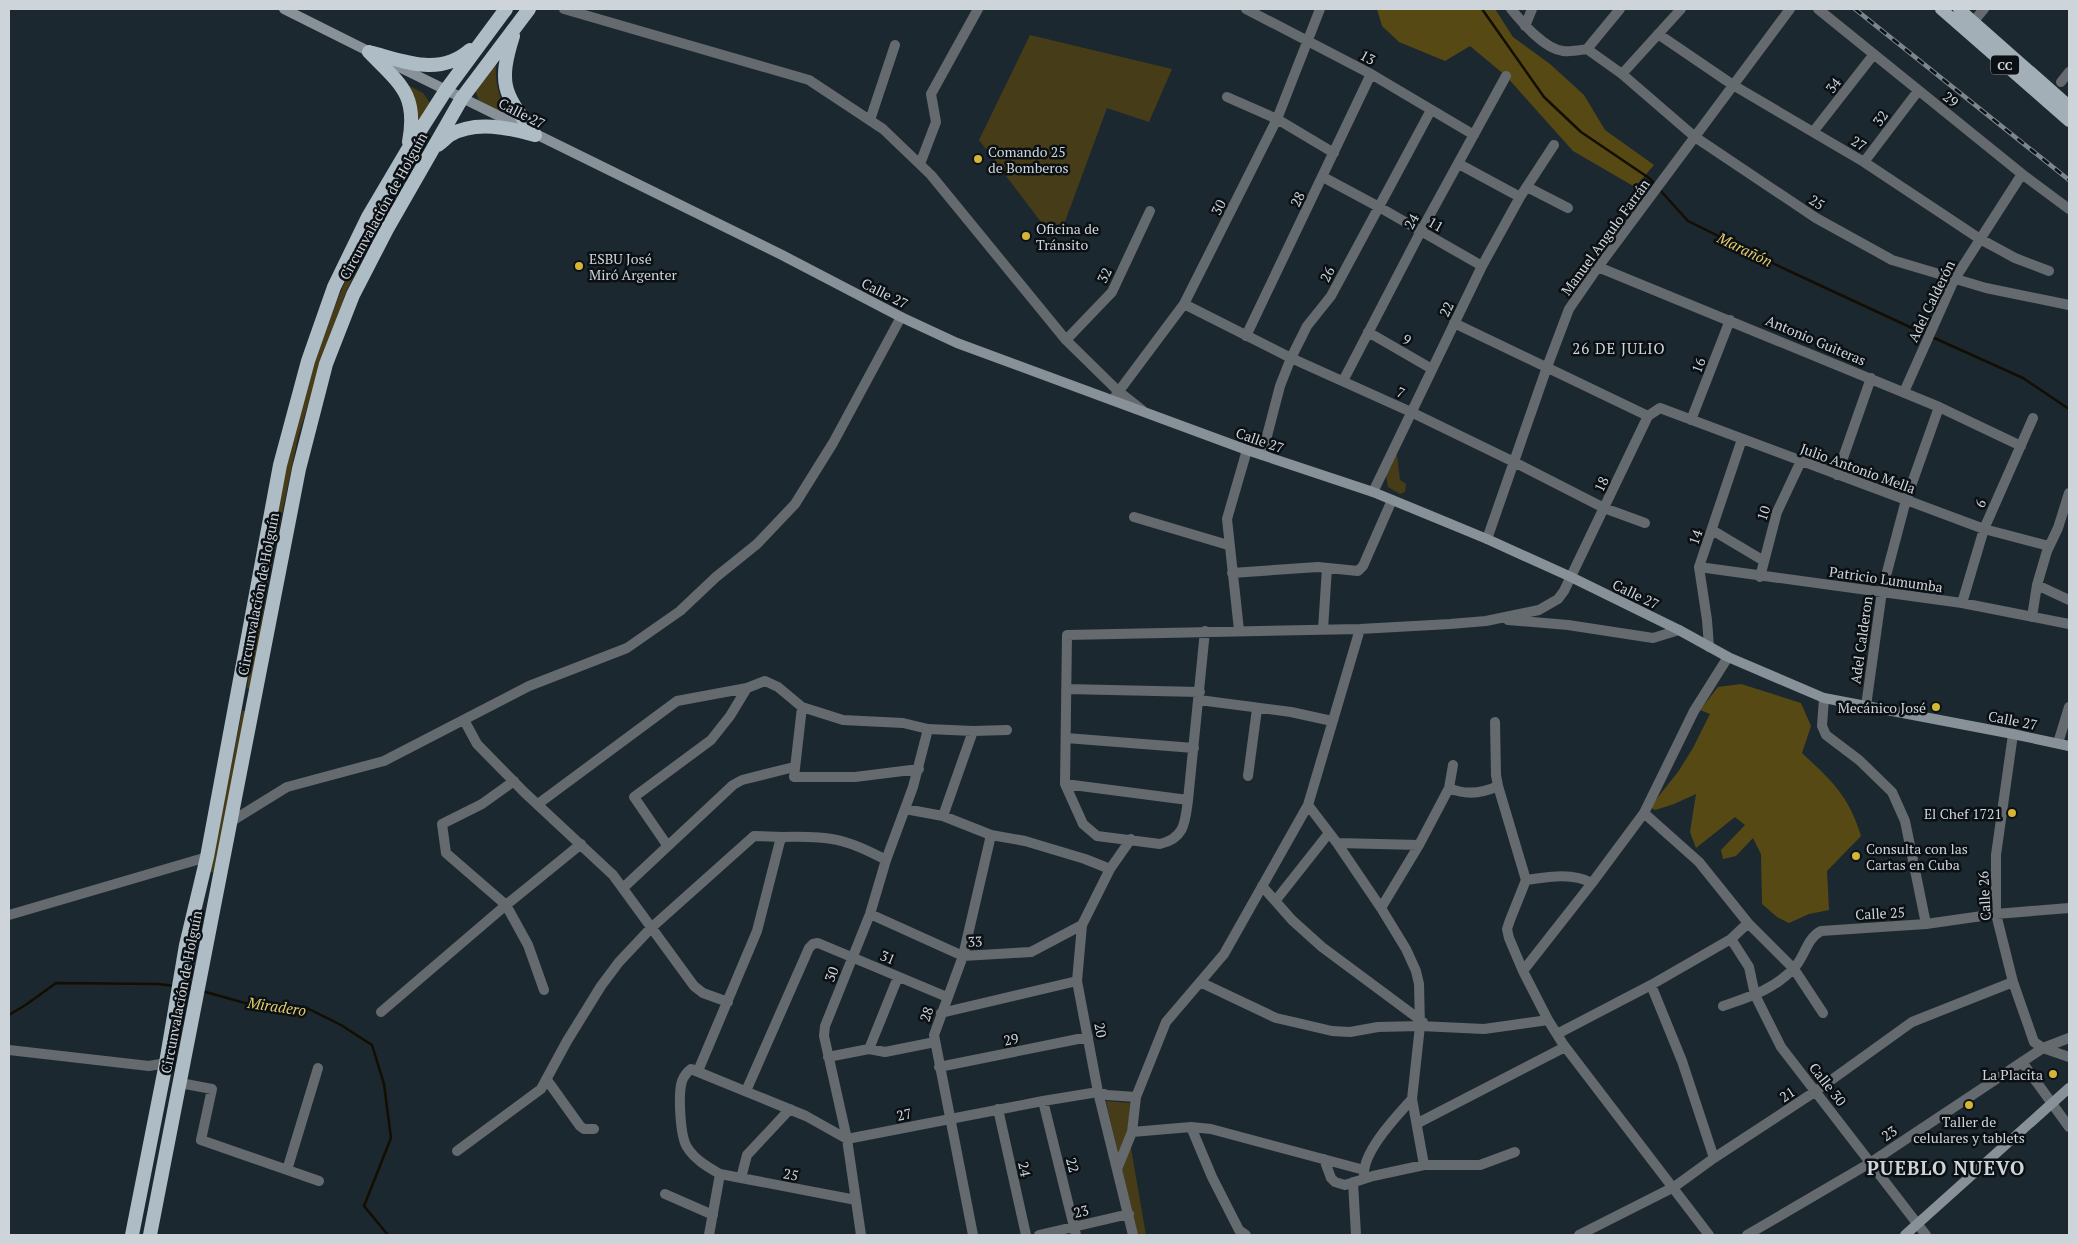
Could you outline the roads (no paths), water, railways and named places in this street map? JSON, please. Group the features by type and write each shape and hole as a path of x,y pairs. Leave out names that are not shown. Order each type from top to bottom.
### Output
{"highway":[{"name":"Circunvalación de Holguín","path":"132,1235 166,1063 186,945 207,857 280,465 308,361 334,287 368,217 446,90 506,9"},
{"name":"Circunvalación de Holguín","path":"150,1235 299,469 326,364 353,295 428,154 462,98 529,9"},
{"path":"516,26 506,58 504,81 507,95 535,135"},
{"path":"369,52 411,63 439,66 453,62 484,38"},
{"path":"369,52 403,87 412,106 412,126 407,151"},
{"path":"428,154 451,135 468,129 507,128 535,135"}],"main road":[{"name":"Calle 27","path":"284,9 535,135 782,255 901,317 958,343 1146,414 1373,492 1487,539 1571,577 1679,630 1728,657 1824,698 2069,746"},
{"name":"CC","path":"1940,9 2069,121"},
{"name":"CC","path":"1958,9 2069,106"},
{"path":"1905,1235 2069,1088"}],"street":[{"path":"564,9 809,80 883,129 920,164 1066,340 1118,391 1146,414"},
{"path":"920,164 936,122 931,94 978,9"},
{"name":"30","path":"1112,401 1184,304 1277,120 1320,9"},
{"path":"1511,9 1525,26 1551,48 1563,51 1588,49 1620,9"},
{"path":"1525,26 1532,9"},
{"path":"1622,74 1681,9"},
{"name":"Manuel Angulo Farrán","path":"1487,539 1569,309 1598,267 1790,9"},
{"name":"29","path":"1818,9 2022,174 2069,209"},
{"path":"1973,22 1984,9"},
{"name":"13","path":"1251,10 1371,74 1474,135"},
{"name":"27","path":"1658,34 1733,85 1864,162 1980,239 2015,258 2049,270"},
{"path":"870,120 894,45"},
{"name":"25","path":"1588,49 1622,74 1696,137 1816,218 1892,260 1954,280 2069,305"},
{"name":"34","path":"1813,132 1874,54"},
{"path":"2061,82 2069,72"},
{"name":"28","path":"1246,336 1371,74"},
{"name":"24","path":"1343,381 1421,231 1506,76"},
{"name":"32","path":"1864,162 1918,91"},
{"path":"1226,97 1277,120 1334,153"},
{"name":"26","path":"1262,455 1280,386 1291,358 1307,326 1331,296 1431,110"},
{"name":"22","path":"1373,492 1482,266 1520,197 1554,145"},
{"path":"1459,164 1520,197"},
{"name":"Adel Calderón","path":"1904,392 1954,280 2022,174"},
{"name":"11","path":"1323,177 1482,266"},
{"path":"1527,187 1568,208"},
{"name":"32","path":"1066,340 1112,292 1150,212"},
{"name":"Antonio Guiteras","path":"1598,267 1871,378 1939,407 2021,446"},
{"name":"7","path":"1184,304 1291,358 1411,412 1514,462 1604,508 1645,524"},
{"path":"232,821 287,787 384,761 529,686 626,648 680,611 716,577 757,544 795,504 834,443 901,317"},
{"name":"16","path":"1691,420 1730,320"},
{"path":"1454,323 1648,416"},
{"name":"9","path":"1368,332 1432,369"},
{"path":"1837,475 1871,378"},
{"name":"Adel Calderon","path":"1866,706 1882,591 1906,500 1939,407"},
{"name":"Julio Antonio Mella","path":"1648,416 1660,408 1984,529 2049,546"},
{"name":"18","path":"1497,619 1545,608 1558,599 1571,577 1648,416"},
{"name":"6","path":"1962,603 1984,529 2033,418"},
{"name":"14","path":"1709,647 1699,567 1742,439"},
{"path":"1239,630 1228,545 1227,519 1247,450"},
{"name":"10","path":"1760,576 1777,512 1801,461"},
{"path":"2032,616 2037,585 2069,493"},
{"path":"1232,573 1327,568 1358,572 1364,566 1392,500"},
{"path":"1134,517 1228,545"},
{"path":"1712,530 1764,561"},
{"name":"Patricio Lumumba","path":"1699,567 1962,603 2069,624"},
{"path":"1322,629 1327,568"},
{"path":"2037,585 2069,600"},
{"path":"1205,631 1188,800 1185,821 1178,836 1160,844 1097,836 1083,824 1065,784 1067,635 1239,630 1360,629 1450,624 1497,619 1568,624 1653,638 1679,630"},
{"path":"1117,1169 1132,1132 1136,1097 1166,1022 1224,954 1308,805 1360,629"},
{"path":"1523,971 1592,883 1644,812 1694,712 1728,657"},
{"path":"538,804 678,701 747,688 765,681 778,687 802,707 843,720 903,723 928,729 1007,730"},
{"path":"667,845 634,797 712,740 730,716 747,688"},
{"path":"1066,689 1199,696 1257,709 1291,712 1332,721"},
{"path":"1824,698 1822,726 1826,735 1859,760 1892,792 1905,820 1926,924"},
{"path":"802,707 794,777 854,777 919,768"},
{"path":"2058,743 2069,707"},
{"path":"1248,776 1257,709"},
{"path":"464,720 477,744 514,782 604,864 698,989 728,1002"},
{"path":"1495,722 1498,786 1526,880 1508,929 1509,938 1523,971 1548,1020 1565,1047 1709,1235"},
{"name":"30","path":"862,1235 848,1140 828,1058 824,1036 825,1026 870,914 886,860 919,768 928,729"},
{"path":"943,816 973,731"},
{"name":"Calle 26","path":"2013,734 1996,855 1996,914 2013,982 2034,1042 2042,1048"},
{"path":"1066,738 1194,748"},
{"path":"1381,908 1419,845 1449,788 1453,765"},
{"path":"623,888 733,785 742,780 794,767"},
{"path":"514,782 482,804 442,824 446,852 506,905 528,945 544,990"},
{"path":"1065,784 1188,800"},
{"path":"1449,788 1469,793 1485,792 1498,786"},
{"path":"1308,805 1337,843 1381,908 1406,949 1416,971 1422,1023 1412,1099 1418,1123 1424,1165"},
{"path":"905,809 943,816 991,835 1025,841 1085,859 1110,869"},
{"path":"1644,812 1699,862 1748,923 1794,969 1822,1013"},
{"path":"1276,900 1329,833"},
{"name":"28","path":"973,1235 934,1035 964,956 991,835"},
{"path":"457,1151 541,1089 567,1041 618,962 651,928 754,836 815,836 842,840 860,846 886,860"},
{"path":"709,1235 720,1174 702,1163 686,1146 682,1134 681,1087 684,1076 694,1070 728,1002 757,931 780,841 783,837"},
{"name":"20","path":"1131,839 1110,869 1082,925 1077,981 1098,1092 1133,1235"},
{"path":"1337,843 1419,845"},
{"path":"381,1012 506,905 581,844"},
{"path":"9,915 207,857"},
{"path":"1526,880 1560,876 1586,880 1592,883"},
{"path":"1262,886 1292,920 1322,946 1422,1023"},
{"name":"Calle 25","path":"1723,1006 1755,995 1776,984 1794,969 1812,937 1821,931 1926,924 1996,914 2069,908"},
{"name":"33","path":"870,914 964,956 1031,952 1082,925"},
{"path":"1557,1034 1651,985 1731,939 1748,923"},
{"name":"Calle 30","path":"1731,939 1750,968 1755,995 1781,1047 1926,1235"},
{"name":"31","path":"746,1091 809,948 813,944 818,943 947,997"},
{"path":"869,1049 898,977"},
{"path":"941,1013 1077,981"},
{"path":"1200,982 1276,1018 1332,1031 1350,1032 1422,1023 1484,1029 1548,1020"},
{"name":"21","path":"1579,1235 1674,1187 1714,1158 1816,1091 1912,1022 2013,982"},
{"path":"1651,985 1682,1061 1714,1158"},
{"name":"29","path":"939,1067 1088,1037"},
{"name":"23","path":"1746,1235 1870,1163 2042,1048 2069,1038"},
{"path":"828,1058 869,1049 885,1052 936,1042"},
{"path":"1418,1123 1565,1047"},
{"path":"2042,1048 2069,1048"},
{"path":"2042,1048 2069,1057"},
{"path":"9,1050 149,1066 166,1063"},
{"path":"2022,1062 2069,1127"},
{"path":"287,1170 318,1068"},
{"path":"694,1070 790,1109 848,1140"},
{"path":"547,1080 580,1126 594,1128"},
{"path":"180,1083 212,1089 201,1140 319,1181"},
{"name":"27","path":"848,1140 998,1109 1098,1092 1106,1095 1136,1097"},
{"path":"1364,1175 1374,1147 1386,1128 1412,1099"},
{"name":"22","path":"1043,1101 1075,1231"},
{"path":"741,1178 747,1155 790,1109"},
{"name":"24","path":"998,1109 1026,1235"},
{"path":"1132,1132 1191,1127 1211,1128 1324,1159 1364,1175"},
{"path":"1191,1127 1212,1178 1239,1230 1246,1235"},
{"path":"1324,1159 1331,1178 1335,1182 1345,1185 1364,1175 1424,1165 1480,1165 1515,1152"},
{"name":"25","path":"720,1174 856,1200"},
{"path":"1353,1182 1356,1235"},
{"path":"665,1194 713,1215"},
{"name":"23","path":"1039,1235 1075,1231 1128,1214"}],"waterway":[{"name":"Marañón","path":"1482,9 1544,97 1581,132 1649,178 1656,185"},
{"name":"Marañón","path":"1659,189 1688,221 1787,270 1927,335"},
{"name":"Marañón","path":"1932,337 2023,378 2069,409"},
{"name":"Miradero","path":"9,1015 56,983 158,984 175,986"},
{"name":"Miradero","path":"182,988 194,990"},
{"name":"Miradero","path":"202,991 256,1006 305,1007 341,1025 372,1045 384,1084 391,1138 364,1206 388,1235"}],"railway":[{"path":"1855,9 2069,180"}],"place":[{"name":"Comando 25 de Bomberos","path":"978,159"},
{"name":"Oficina de Tránsito","path":"1026,236"},
{"name":"ESBU José Miró Argenter","path":"579,266"},
{"name":"Mecánico José","path":"1936,707"},
{"name":"El Chef 1721","path":"2012,813"},
{"name":"Consulta con las Cartas en Cuba","path":"1856,856"},
{"name":"La Placita","path":"2053,1074"},
{"name":"Taller de celulares y tablets","path":"1969,1105"}],"district":[{"name":"26 DE JULIO","path":"1619,348"},
{"name":"PUEBLO NUEVO","path":"1946,1167"}]}
